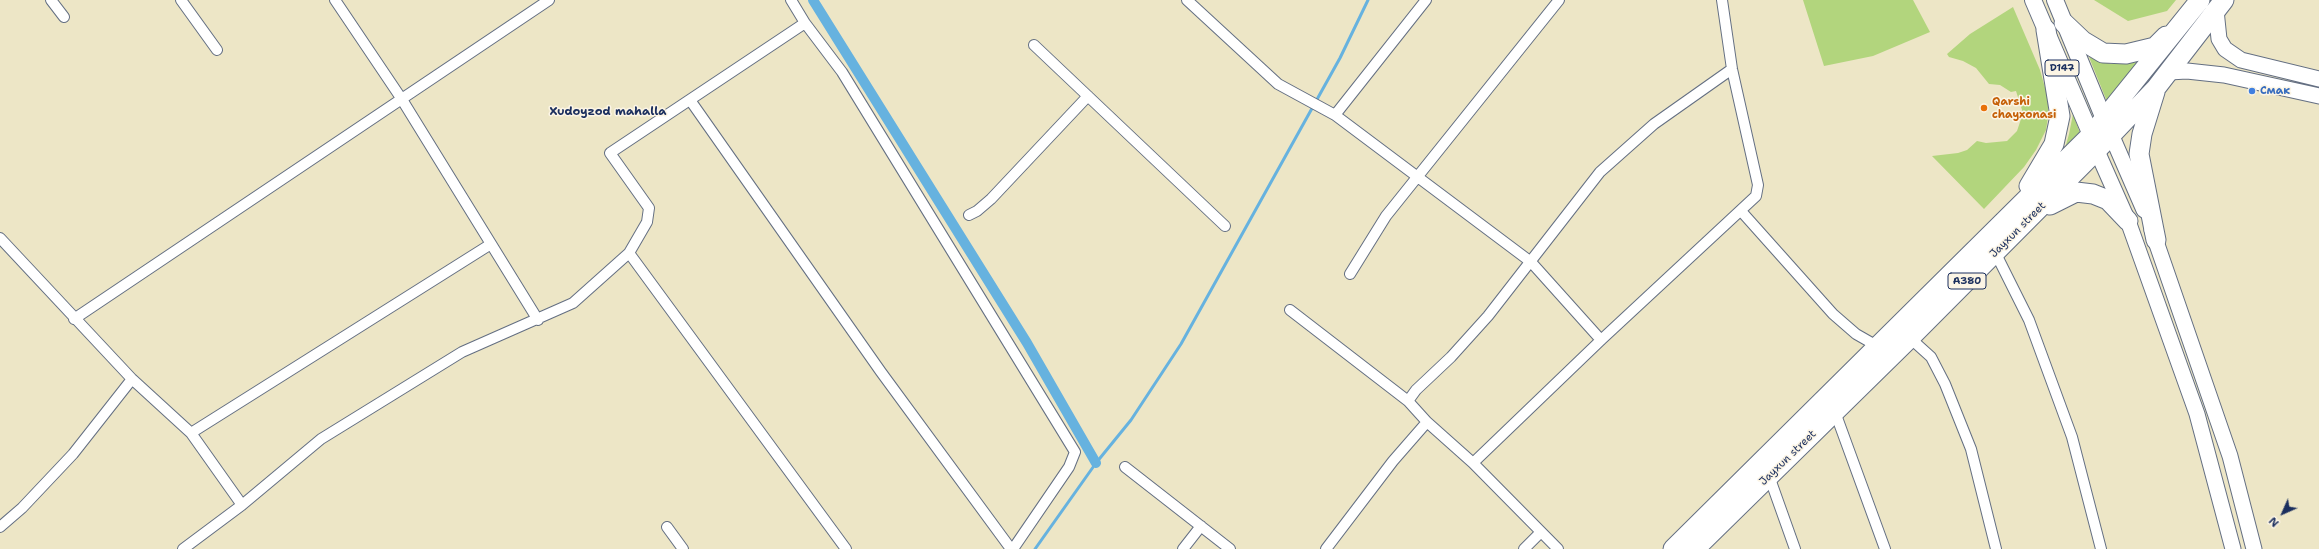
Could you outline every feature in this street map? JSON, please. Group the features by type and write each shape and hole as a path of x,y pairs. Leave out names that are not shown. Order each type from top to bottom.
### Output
{"highway":[{"name":"Jayxun street","path":"1673,549 1877,346 2023,213 2093,143 2108,126 2200,0"},
{"name":"Jayxun street","path":"2108,126 2156,88 2220,5"},
{"path":"2064,23 2083,41 2103,53 2126,54 2154,47 2184,21"},
{"path":"2023,213 2054,144 2060,116 2046,30"},
{"path":"2156,88 2142,134 2138,154 2156,240"},
{"path":"2023,213 2076,192 2094,194 2108,200 2128,221"},
{"name":"Jayxun street","path":"1695,549 1910,338 1995,252 2023,213"}],"main road":[{"name":"D147","path":"2034,0 2093,143"},
{"name":"D147","path":"2055,0 2108,126"},
{"path":"2220,5 2219,39 2225,48 2241,60 2319,79"},
{"path":"2169,72 2187,70 2224,75 2319,96"},
{"path":"2108,126 2156,240 2230,456 2254,549"},
{"path":"2093,143 2128,221 2197,414 2233,549"}],"street":[{"path":"52,0 64,17"},
{"path":"181,0 217,50"},
{"path":"335,0 401,98 538,320"},
{"path":"74,319 549,0"},
{"path":"690,100 881,372 1012,549 1069,467 1075,452 842,72 805,23 791,0"},
{"path":"1187,0 1278,84 1335,115 1531,262 1601,340"},
{"path":"1335,115 1426,0"},
{"path":"1350,274 1386,216 1559,0"},
{"path":"1473,463 1601,340 1756,196 1758,185 1732,69 1722,0"},
{"path":"183,549 242,505 328,435 462,352 538,320 573,303 628,254 647,222 649,208 610,153 805,23"},
{"path":"1034,45 1225,226"},
{"path":"1408,401 1416,390 1451,357 1488,316 1600,172 1654,124 1732,69"},
{"path":"969,215 977,212 991,199 1088,96"},
{"path":"1741,211 1833,314 1856,334 1877,346"},
{"path":"0,238 132,380 191,433 242,505"},
{"path":"191,433 491,244"},
{"path":"1995,252 2029,320 2069,430 2101,549"},
{"path":"628,254 846,549"},
{"path":"1290,310 1408,401 1427,422 1473,463 1558,549"},
{"path":"1910,338 1931,357 1945,384 1971,450 1996,549"},
{"path":"0,528 22,508 73,454 132,380"},
{"path":"1835,412 1884,549"},
{"path":"1326,549 1393,461 1427,422"},
{"path":"1125,467 1230,549"},
{"path":"1769,476 1794,549"},
{"path":"1183,549 1201,526"},
{"path":"667,528 683,549"},
{"path":"1524,549 1540,532"}],"green space":[{"path":"1803,0 1913,0 1930,32 1873,56 1824,66"},
{"path":"2094,0 2176,0 2167,11 2128,21"},
{"path":"2013,7 2040,70 2048,98 2048,117 2046,130 2036,150 2024,167 1984,209 1932,156 1958,153 1967,150 1977,141 1986,143 2007,141 2017,131 2023,113 2016,91 2011,92 2000,85 1989,84 1976,68 1963,61 1949,57 1947,54 1970,34"},
{"path":"2089,57 2111,64 2132,63 2146,59 2108,104"},
{"path":"2073,114 2081,136 2064,152 2069,134"}],"waterway":[{"path":"813,0 1027,343 1096,463"},
{"path":"1035,549 1096,463 1131,420 1181,344 1340,58 1368,0"}],"place":[{"name":"Смак","path":"2252,91"},
{"name":"Qarshi chayxonasi","path":"1984,108"}],"district":[{"name":"Xudoyzod mahalla","path":"608,112"}]}
